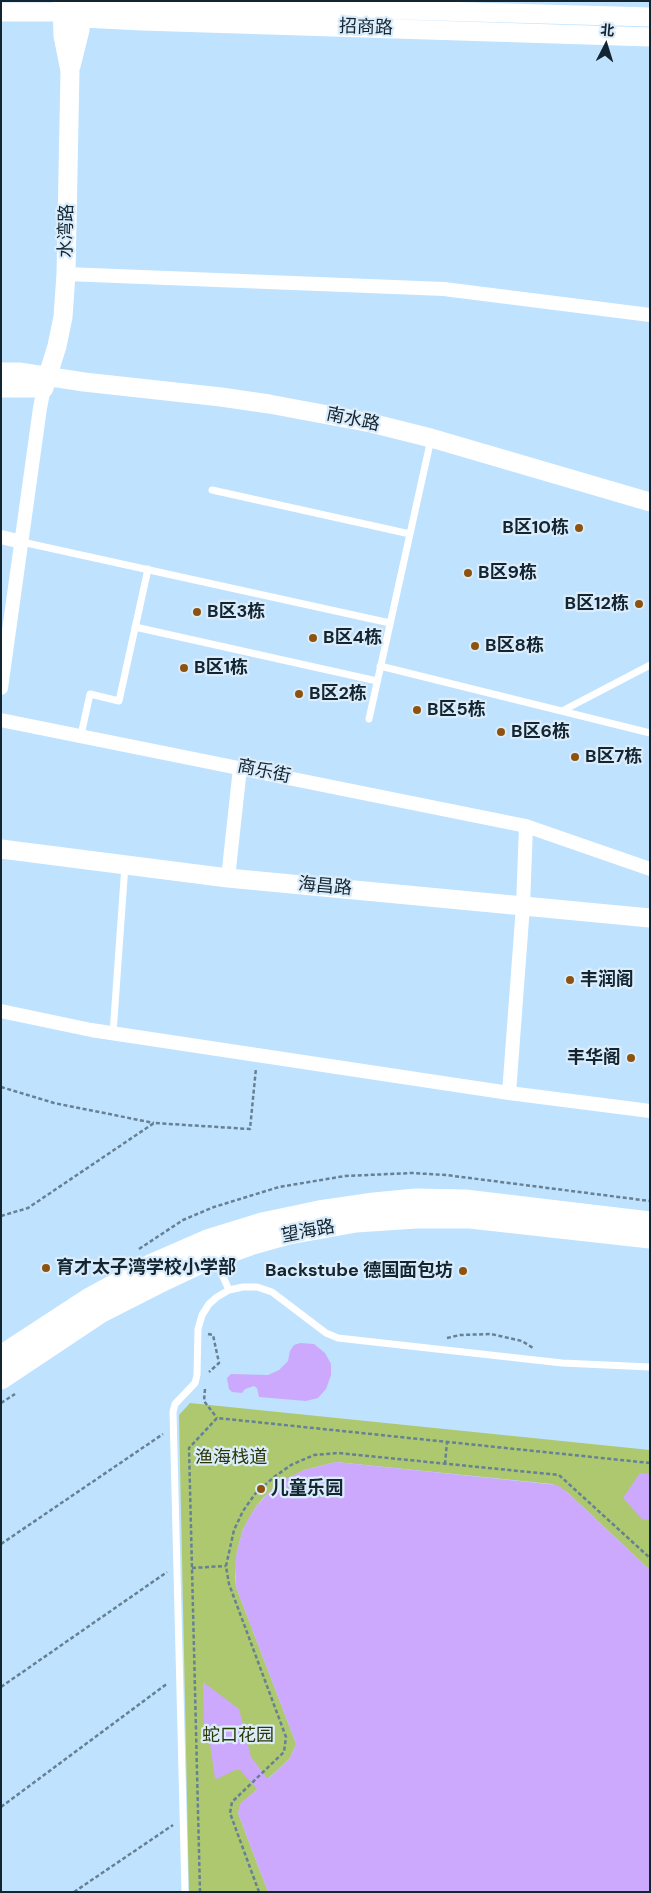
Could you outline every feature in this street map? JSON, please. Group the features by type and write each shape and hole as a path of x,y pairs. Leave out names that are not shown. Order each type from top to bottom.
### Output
{"main road":[{"name":"招商路","path":"82,8 122,2 304,4 650,17"},
{"path":"1,12 62,7 82,8"},
{"name":"水湾路","path":"62,7 63,36 70,71"},
{"name":"招商路","path":"82,8 650,37"},
{"name":"水湾路","path":"46,382 61,333 66,274 70,71 82,8"},
{"path":"1,372 19,372 46,382"},
{"path":"1,388 46,382"},
{"name":"南水路","path":"46,382 269,404 371,423 431,438 650,502"},
{"name":"海昌路","path":"1,849 228,878 650,918"},
{"name":"望海路","path":"1,1356 88,1299 152,1264 207,1240 262,1223 319,1211 374,1202 416,1199 466,1200 650,1222"},
{"name":"望海路","path":"9,1386 100,1313 214,1258 289,1234 356,1222 416,1218 470,1218 650,1238"}],"street":[{"path":"66,274 444,289 650,315"},
{"path":"1,688 40,408 46,382"},
{"path":"1,537 22,542"},
{"name":"商乐街","path":"1,720 526,826 650,869"},
{"path":"228,878 240,768"},
{"path":"509,1094 524,906 526,826"},
{"path":"1,1011 91,1030 258,1054 509,1094 650,1111"}],"lane":[{"path":"369,719 431,438"},
{"path":"212,490 410,534"},
{"path":"22,542 390,623"},
{"path":"81,735 90,694 119,701 148,569"},
{"path":"135,627 377,681"},
{"path":"562,711 650,665"},
{"path":"380,666 650,732"},
{"path":"113,1033 125,865"},
{"path":"214,1258 228,1290"},
{"path":"185,1892 173,1427 174,1408 191,1389 197,1375 198,1328 202,1315 209,1304 228,1290 243,1286 257,1287 272,1292 326,1334 338,1338 562,1364 650,1367"}],"path":[{"path":"1,1087 54,1103 154,1123 250,1129 258,1054"},
{"path":"1,1216 28,1208 154,1123"},
{"path":"206,1333 213,1335 219,1363 206,1375"},
{"path":"1,1403 9,1386"},
{"path":"205,1387 204,1401 217,1418 650,1463"},
{"path":"200,1892 189,1448 217,1418"},
{"path":"1,1544 173,1427"},
{"path":"445,1464 447,1442"},
{"path":"259,1892 230,1813 232,1802 284,1752 286,1737 229,1584 226,1566 234,1530 243,1511 255,1494 274,1477 291,1465 314,1455 338,1453 559,1475 650,1558"},
{"path":"1,1687 176,1566"},
{"path":"192,1568 226,1566"},
{"path":"1,1807 179,1675"},
{"path":"74,1892 183,1818"}],"green space":[{"path":"190,1403 650,1450 650,1570 567,1492 552,1484 336,1462 304,1470 278,1484 263,1498 243,1529 237,1551 235,1577 236,1587 295,1741 295,1747 290,1758 241,1804 238,1813 268,1892 189,1892 179,1415"}],"shaded area":[{"path":"300,1343 314,1344 325,1353 331,1364 331,1375 326,1389 318,1398 306,1401 259,1397 257,1388 254,1386 245,1389 242,1393 232,1392 229,1389 227,1378 231,1374 268,1375 279,1370 288,1361 290,1351 294,1345"},
{"path":"336,1462 557,1485 567,1492 650,1570 650,1892 268,1892 238,1813 240,1804 257,1789 240,1770 235,1770 217,1779 215,1778 210,1744 204,1737 203,1682 239,1709 251,1757 268,1779 290,1758 295,1747 295,1741 236,1587 235,1563 237,1551 243,1529 249,1518 270,1491 285,1479 304,1470"},
{"path":"640,1473 650,1474 650,1519 643,1520 623,1498"}],"place":[{"name":"B区10栋","path":"579,528"},
{"name":"B区9栋","path":"468,573"},
{"name":"B区12栋","path":"639,604"},
{"name":"B区3栋","path":"197,612"},
{"name":"B区4栋","path":"313,638"},
{"name":"B区8栋","path":"475,646"},
{"name":"B区1栋","path":"184,668"},
{"name":"B区2栋","path":"299,694"},
{"name":"B区5栋","path":"417,710"},
{"name":"B区6栋","path":"501,732"},
{"name":"B区7栋","path":"575,757"},
{"name":"丰润阁","path":"570,980"},
{"name":"丰华阁","path":"631,1058"},
{"name":"育才太子湾学校小学部","path":"46,1268"},
{"name":"Backstube 德国面包坊","path":"463,1271"},
{"name":"儿童乐园","path":"261,1489"}],"park label":[{"name":"渔海栈道","path":"231,1458"},
{"name":"蛇口花园","path":"238,1736"}]}
